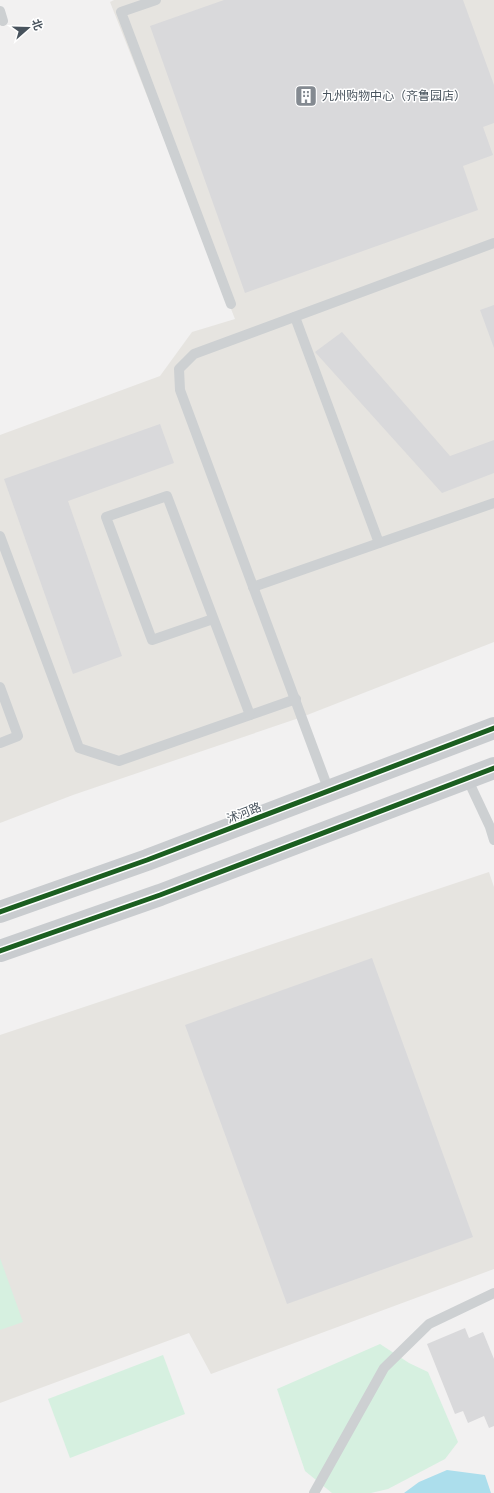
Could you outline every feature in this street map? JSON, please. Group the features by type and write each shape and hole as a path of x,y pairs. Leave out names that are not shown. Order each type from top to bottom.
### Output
{"main road":[{"name":"沭河路","path":"0,912 147,860 494,728"},
{"path":"0,951 160,895 494,768"}],"lane":[{"path":"156,0 121,12 231,304"},
{"path":"329,791 180,390 180,369 194,354 494,243"},
{"path":"295,317 379,543"},
{"path":"213,619 152,640 106,517 167,496 250,715"},
{"path":"253,587 494,503"},
{"path":"0,536 79,748 119,761 296,699"},
{"path":"0,687 18,736 0,743"},
{"path":"467,778 490,827 494,840"},
{"path":"314,1493 384,1368 429,1324 494,1293"}],"shaded area":[{"path":"114,0 494,0 494,642 302,717 73,795 0,823 0,435 160,376 192,332 235,319 110,2"},
{"path":"489,872 494,887 494,1269 211,1374 189,1333 0,1403 0,1035"}],"green space":[{"path":"0,1258 23,1322 0,1330"},
{"path":"380,1344 409,1363 428,1372 458,1442 445,1459 388,1489 371,1493 332,1493 305,1471 277,1389"},
{"path":"163,1355 185,1414 70,1458 48,1399"}],"water":[{"path":"447,1470 485,1475 491,1493 404,1493 419,1482"}],"building":[{"name":"九州购物中心（齐鲁园店）","path":"224,0 463,0 494,85 494,123 483,127 493,155 463,166 478,210 245,293 150,26"},
{"path":"494,305 494,348 480,310"},
{"path":"342,332 450,456 494,440 494,473 442,493 315,352"},
{"path":"160,424 174,463 68,501 122,656 73,674 4,479"},
{"path":"372,958 473,1237 287,1304 185,1025"},
{"path":"465,1328 469,1338 483,1332 494,1359 494,1426 489,1428 484,1416 468,1423 463,1411 455,1414 427,1344"}],"cycle path":[{"path":"0,912 147,860 494,728"},
{"path":"0,951 160,895 494,768"}],"place":[{"name":"九州购物中心（齐鲁园店）","path":"306,96"}]}
